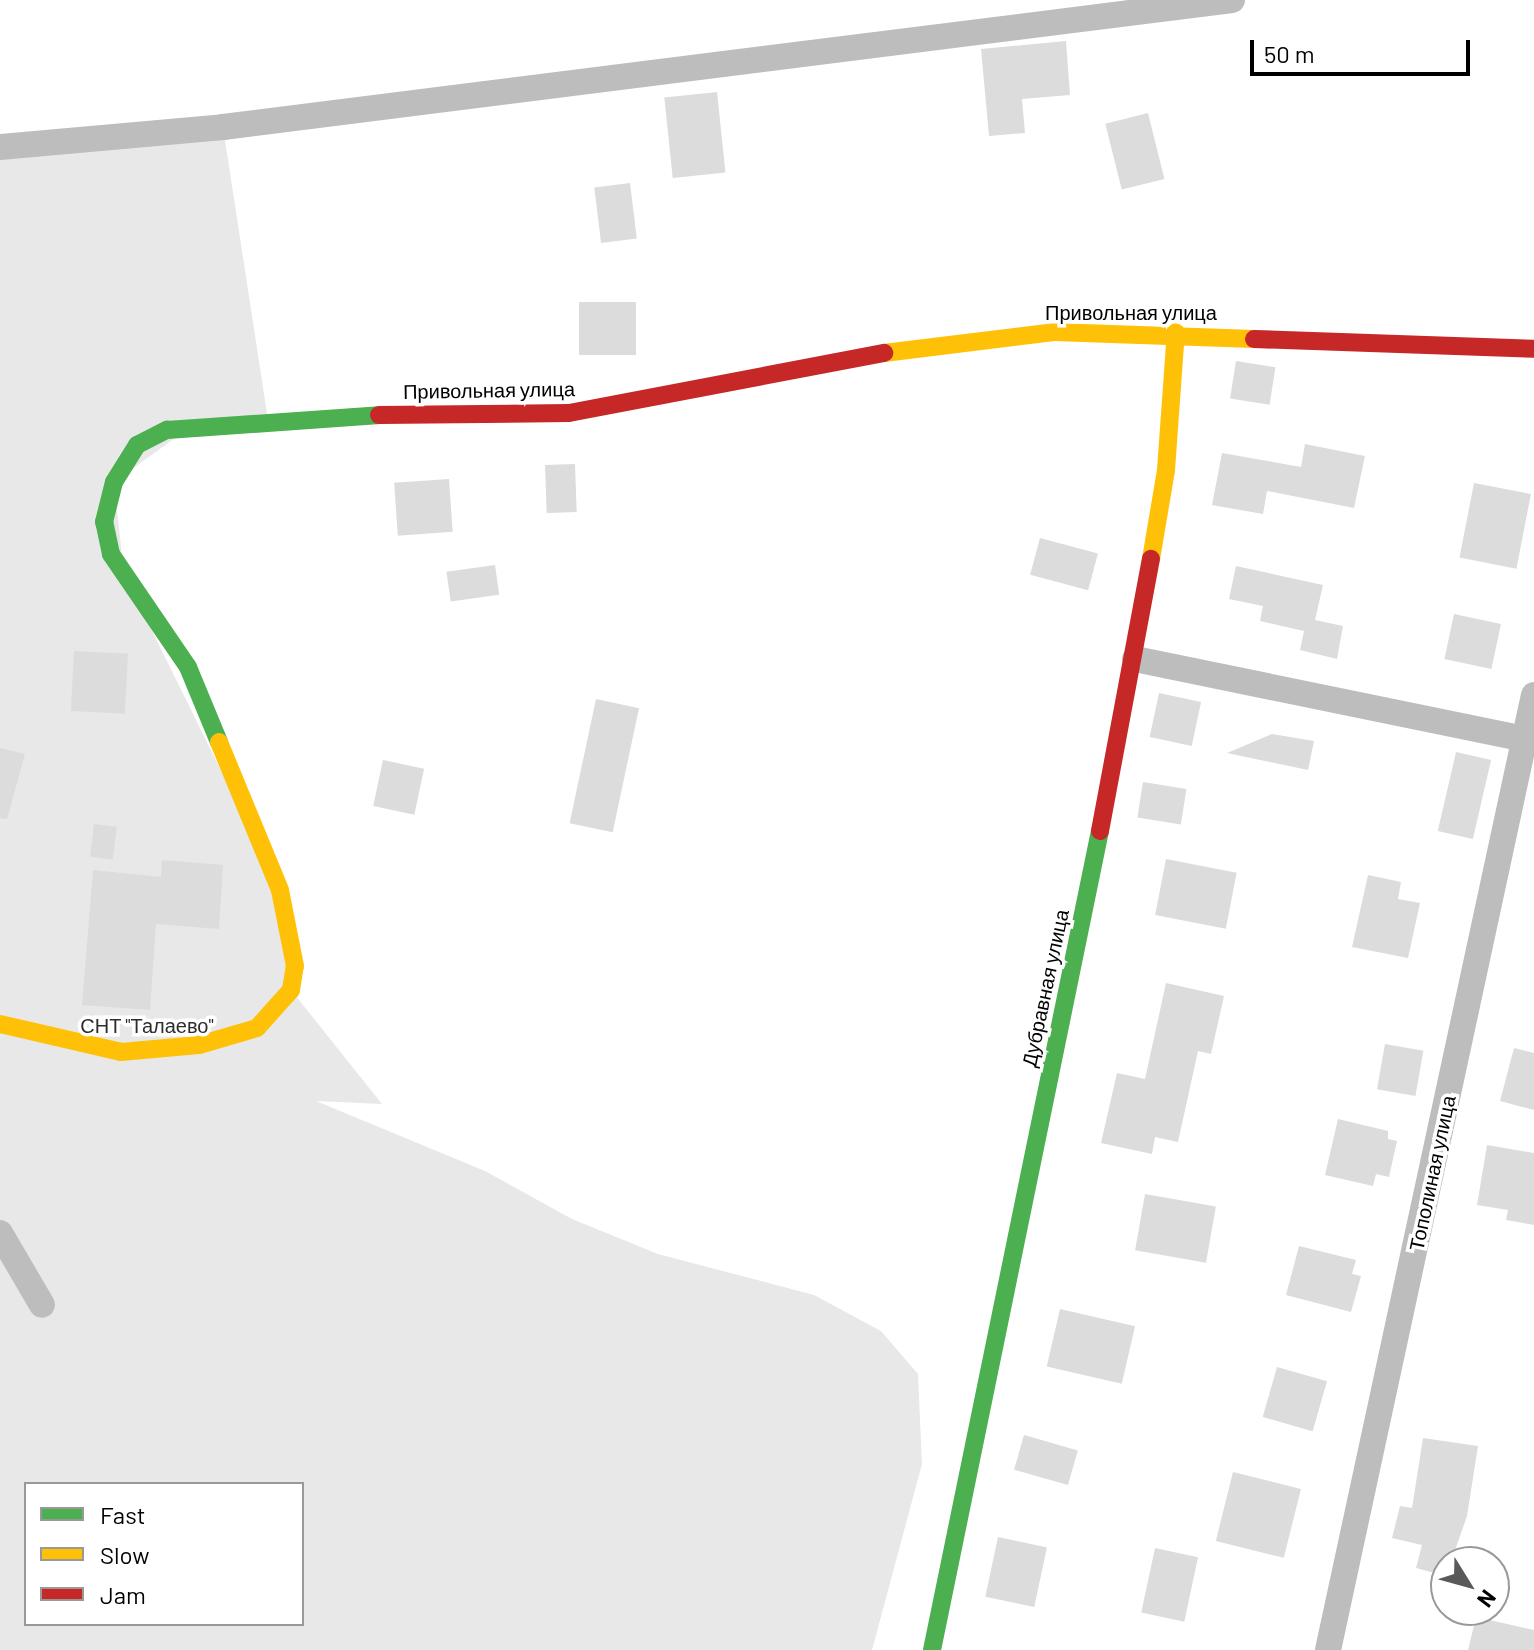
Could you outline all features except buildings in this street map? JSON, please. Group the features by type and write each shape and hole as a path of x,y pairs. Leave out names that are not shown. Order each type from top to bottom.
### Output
{"street":[{"path":"0,147 223,127 1232,0"},
{"name":"Привольная улица","path":"0,1024 121,1052 199,1045 257,1028 291,990 295,966 280,890 188,667 111,554 104,522 114,482 137,445 196,423 569,413 950,341 1054,332 1176,332 1534,349"},
{"name":"Дубравная улица","path":"932,1650 1135,659 1166,470 1176,332"},
{"path":"1135,659 1530,741"},
{"name":"Тополиная улица","path":"1328,1650 1530,741 1534,695"},
{"path":"0,1233 42,1305"}],"green space":[{"name":"СНТ \"Талаево\"","path":"223,127 268,420 196,423 114,482 124,574 280,890 291,990 382,1104 316,1101 485,1171 572,1219 658,1254 814,1295 881,1331 918,1374 922,1464 872,1650 0,1650 0,147"}],"traffic: fast":[{"path":"219,742 188,667 111,554 104,522 114,482 137,445 167,430 379,415"},
{"path":"932,1650 1100,831"}],"traffic: slow":[{"path":"884,353 1054,332 1254,339"},
{"path":"1151,559 1166,470 1176,332"},
{"path":"0,1024 121,1052 199,1045 257,1028 291,990 295,966 280,890 219,742"}],"traffic: jam":[{"path":"1254,339 1534,349"},
{"path":"379,415 569,413 884,353"},
{"path":"1100,831 1151,559"}]}
